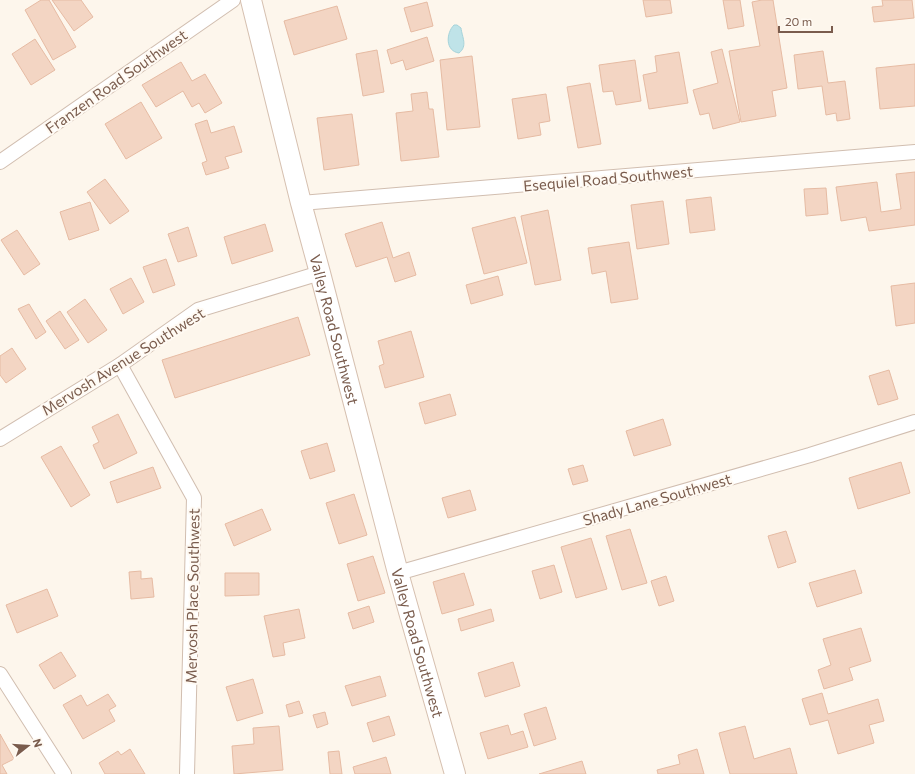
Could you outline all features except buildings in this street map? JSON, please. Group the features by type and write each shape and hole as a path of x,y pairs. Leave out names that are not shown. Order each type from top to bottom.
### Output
{"street":[{"name":"Franzen Road Southwest","path":"0,162 233,0"},
{"name":"Valley Road Southwest","path":"252,0 301,203 398,573 455,774"},
{"name":"Esequiel Road Southwest","path":"301,203 915,152"},
{"name":"Mervosh Avenue Southwest","path":"0,439 120,365 198,310 320,273"},
{"name":"Mervosh Place Southwest","path":"120,365 194,498 187,774"},
{"name":"Shady Lane Southwest","path":"398,573 810,455 915,422"},
{"path":"0,674 64,774"}],"water":[{"path":"454,25 461,28 463,38 464,44 459,53 454,52 451,49 448,41 449,32"}]}
